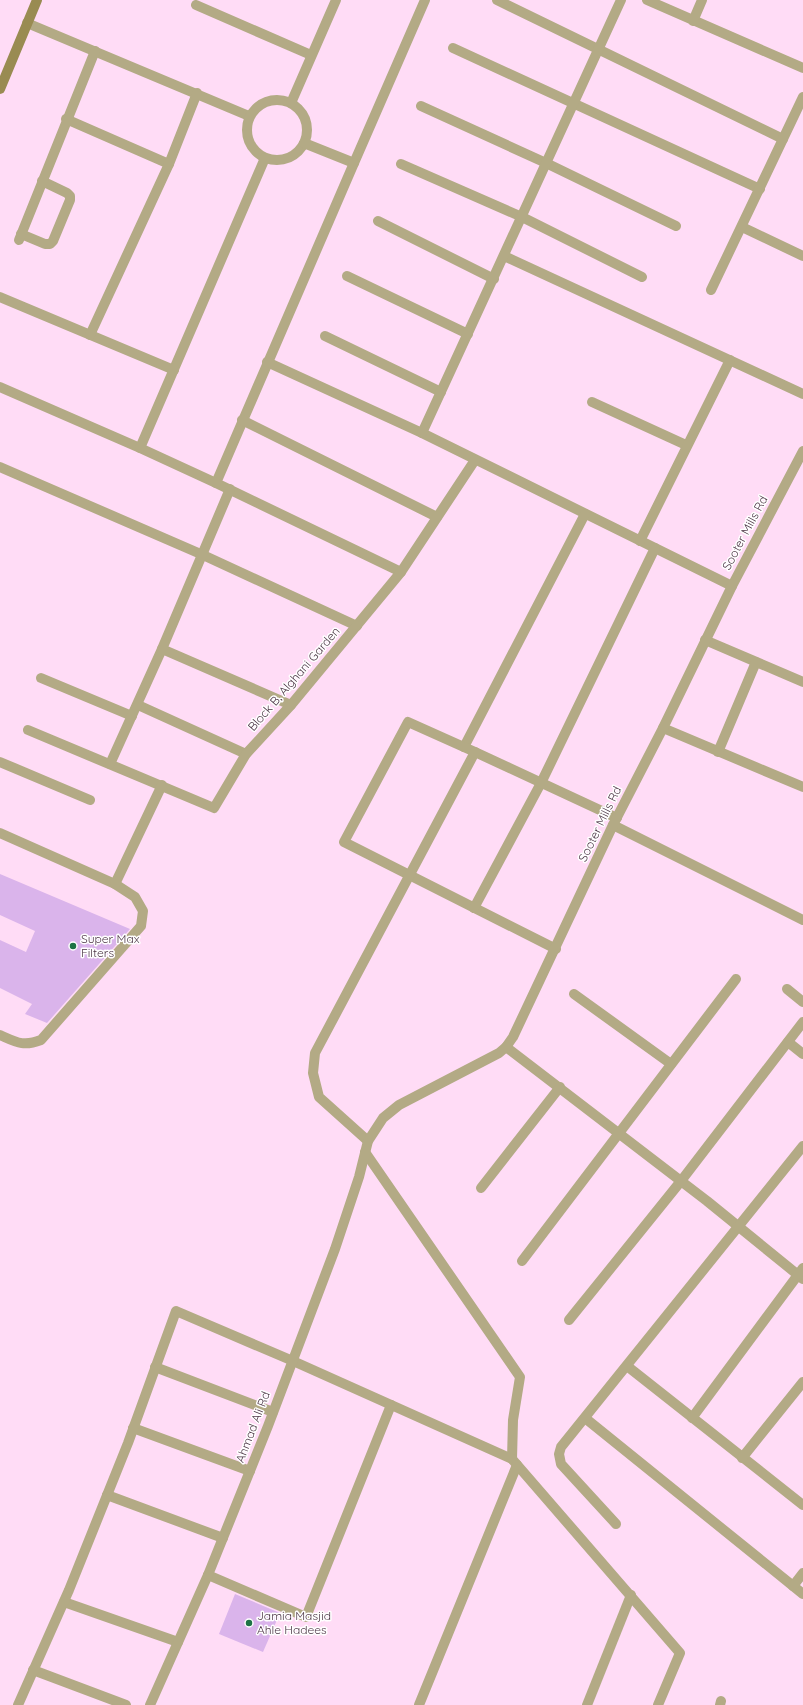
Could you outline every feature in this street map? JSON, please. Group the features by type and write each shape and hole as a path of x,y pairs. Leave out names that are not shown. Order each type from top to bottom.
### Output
{"street":[{"path":"0,89 37,0"},
{"path":"292,103 311,55 336,0"},
{"path":"216,483 267,362 425,0"},
{"path":"497,0 783,139"},
{"path":"422,433 621,0"},
{"path":"647,0 803,68"},
{"path":"693,21 702,0"},
{"path":"196,5 311,55"},
{"path":"27,23 249,116"},
{"path":"453,48 760,189"},
{"path":"42,181 67,193 70,196 70,200 53,241 50,244 20,237 66,119 96,51"},
{"path":"90,335 169,164 197,93"},
{"path":"711,290 803,97"},
{"path":"272,99 292,103 304,116 307,125 307,134 304,143 292,156 279,160 265,158 256,153 246,136 246,125 249,116 255,108 263,102 272,99"},
{"path":"421,106 546,163 676,226"},
{"path":"66,119 169,164"},
{"path":"304,143 354,163"},
{"path":"140,448 265,158"},
{"path":"401,164 522,217 642,277"},
{"path":"378,221 494,279"},
{"path":"742,227 803,256"},
{"path":"504,256 803,394"},
{"path":"347,276 468,334"},
{"path":"0,298 174,370"},
{"path":"325,336 441,392"},
{"path":"640,541 686,445 730,360"},
{"path":"267,362 422,433 732,586"},
{"path":"0,387 230,489 401,572"},
{"path":"592,402 686,445"},
{"path":"242,420 437,517"},
{"name":"Sooter Mills Rd","path":"365,1152 368,1141 383,1118 399,1105 485,1061 506,1047 514,1036 615,822 663,728 705,640 803,452"},
{"name":"Block B, Alghani Garden","path":"162,785 214,808 246,754 291,705 401,572 475,460"},
{"path":"0,468 203,555 357,626"},
{"path":"110,764 138,705 230,489"},
{"path":"464,747 585,514"},
{"path":"474,908 541,783 655,548"},
{"path":"705,640 803,682"},
{"path":"162,649 291,705"},
{"path":"718,752 756,662"},
{"path":"41,678 132,716"},
{"path":"138,705 246,754"},
{"path":"556,949 344,842 408,722 541,783 803,920"},
{"path":"663,728 803,787"},
{"path":"28,730 162,785 115,884"},
{"path":"368,1141 319,1097 313,1072 315,1053 475,752"},
{"path":"0,762 90,800"},
{"path":"0,833 115,884 135,898 143,911 141,926 41,1040 31,1044 20,1044 0,1035"},
{"path":"522,1261 736,979"},
{"path":"787,990 803,1002"},
{"path":"574,994 671,1064"},
{"path":"569,1320 681,1181 803,1022"},
{"path":"788,1042 803,1054"},
{"path":"506,1047 560,1087 801,1274 692,1418"},
{"path":"481,1188 560,1087"},
{"path":"616,1524 561,1464 559,1454 561,1447 803,1146"},
{"path":"365,1152 520,1377 513,1420 515,1462 419,1705"},
{"name":"Ahmad Ali Rd","path":"150,1705 208,1575 293,1361 336,1249 365,1152"},
{"path":"18,1705 64,1602 107,1495 176,1311 293,1361 515,1462 680,1653 658,1705"},
{"path":"627,1366 803,1505"},
{"path":"155,1367 273,1412"},
{"path":"742,1458 803,1382"},
{"path":"208,1575 306,1616 391,1405"},
{"path":"585,1418 803,1594"},
{"path":"133,1428 250,1470"},
{"path":"107,1495 223,1538"},
{"path":"793,1586 803,1573"},
{"path":"587,1705 630,1595"},
{"path":"64,1602 178,1642"},
{"path":"34,1670 126,1705"}],"building":[{"name":"Super Max Filters","path":"0,874 130,929 47,1023 25,1014 32,1004 0,988 0,940 26,952 35,931 0,915"},
{"name":"Jamia Masjid Ahle Hadees","path":"235,1594 280,1613 263,1652 219,1634"}],"place":[{"name":"Super Max Filters","path":"73,946"},
{"name":"Jamia Masjid Ahle Hadees","path":"249,1623"}]}
